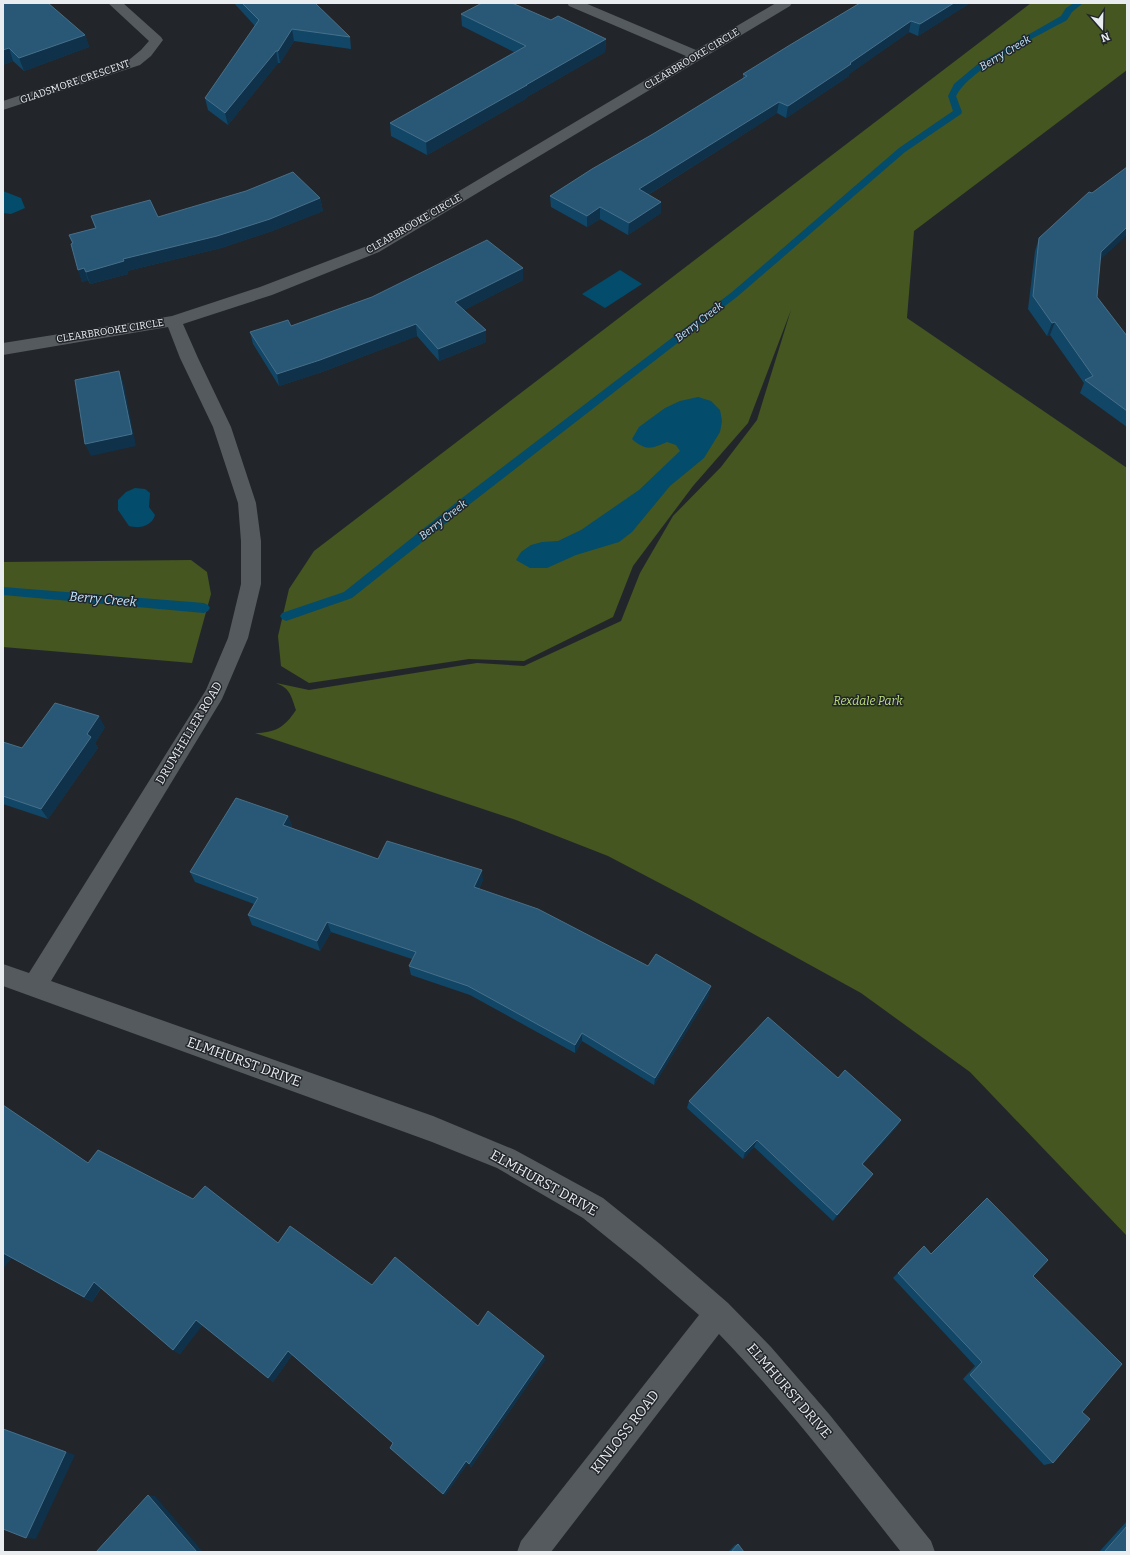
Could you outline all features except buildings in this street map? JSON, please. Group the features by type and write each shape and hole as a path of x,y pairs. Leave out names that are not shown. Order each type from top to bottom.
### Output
{"street":[{"name":"GLADSMORE CRESCENT","path":"3,106 135,62 146,53 156,40 115,3"},
{"path":"574,3 698,56"},
{"name":"CLEARBROOKE CIRCLE","path":"3,349 174,321 266,291 373,249 785,3"},
{"name":"DRUMHELLER ROAD","path":"34,986 215,693 238,638 250,584 251,542 247,502 222,427 189,358 174,321"},
{"name":"ELMHURST DRIVE","path":"3,975 433,1129 506,1159 593,1208 650,1254 718,1313 761,1357 814,1419 920,1552"},
{"name":"KINLOSS ROAD","path":"532,1552 718,1313"}],"green space":[{"name":"Rexdale Park","path":"1031,3 1127,3 1127,70 914,231 907,318 1127,468 1127,1236 970,1072 861,993 690,899 608,856 516,820 255,733 268,732 279,728 288,721 296,710 288,690 276,683 309,690 477,663 524,666 621,621 640,573 673,516 721,467 757,420 791,310 748,423 693,486 633,566 613,617 524,661 469,659 309,683 281,666 278,636 289,589 314,551"},
{"path":"191,560 207,572 211,594 192,663 3,647 3,562"}],"water":[{"path":"3,191 21,198 25,208 11,214 3,213"},
{"path":"620,270 642,284 605,308 582,294"},
{"path":"698,397 711,401 720,410 722,421 720,432 704,458 670,486 632,532 619,542 576,555 547,568 530,568 516,560 521,552 531,545 542,542 558,541 581,530 639,490 680,451 676,445 667,442 649,448 641,446 632,439 639,427 665,408 680,401"},
{"path":"135,488 145,489 150,493 149,507 155,515 151,522 141,527 129,526 118,510 118,500 126,492"}],"waterway":[{"name":"Berry Creek","path":"286,616 348,595 466,501 735,294 902,150 958,112 952,96 957,86 982,65 1064,18 1069,10 1079,3"},
{"name":"Berry Creek","path":"3,591 204,608"}]}
